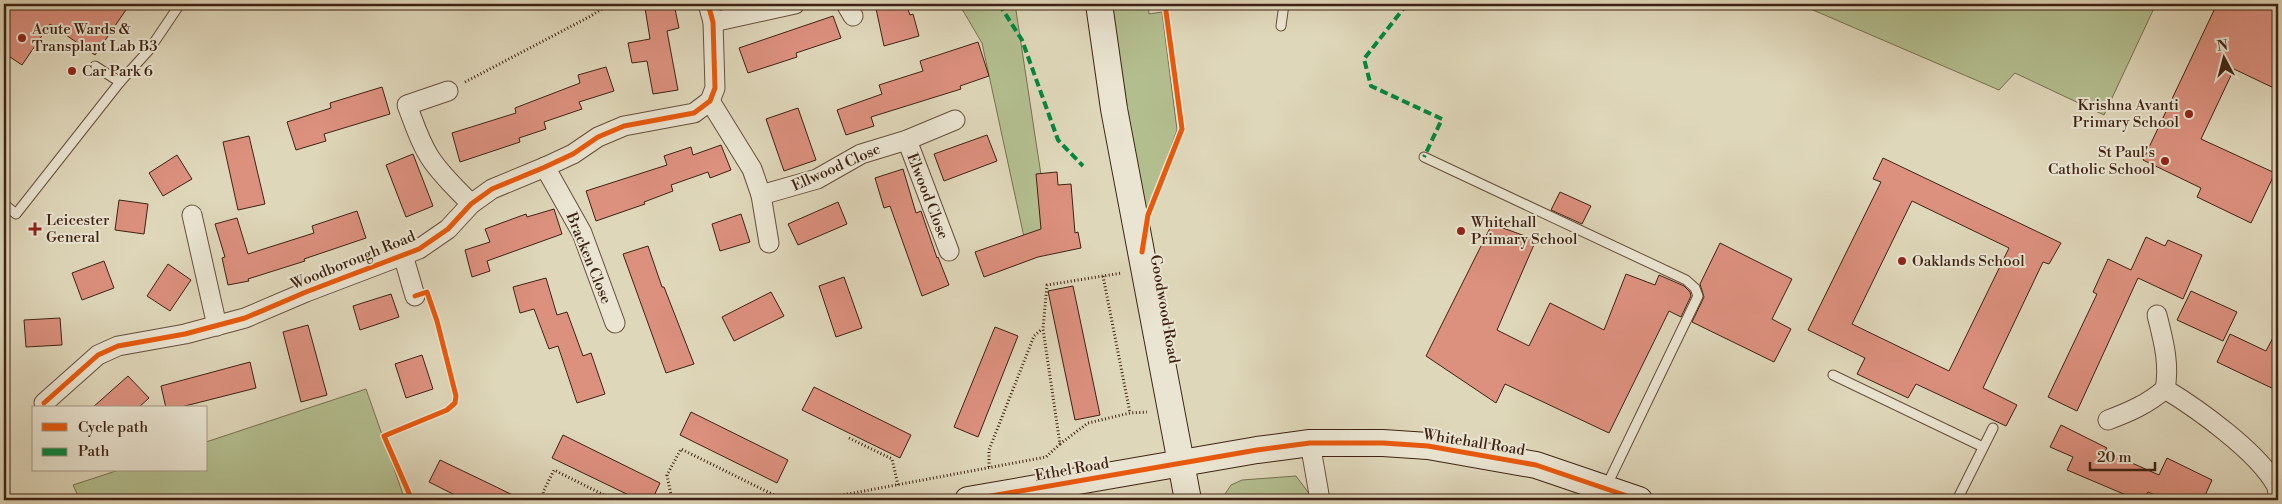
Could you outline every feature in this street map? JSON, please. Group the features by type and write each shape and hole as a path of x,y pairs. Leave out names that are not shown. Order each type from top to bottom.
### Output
{"street":[{"path":"708,4 713,22 715,88 710,101 752,169 760,195 769,243"},
{"path":"713,22 795,4"},
{"name":"Goodwood Road","path":"1099,4 1114,109 1188,500"},
{"path":"448,91 407,105 421,141 430,157 443,174 472,204"},
{"name":"Woodborough Road","path":"44,403 98,355 118,346 217,326 245,318 306,292 419,249 448,229 472,204 492,189 573,154 598,137 624,126 694,113 710,101"},
{"name":"Ellwood Close","path":"760,195 817,179 861,154 907,140 955,120"},
{"name":"Elwood Close","path":"907,140 949,251"},
{"name":"Bracken Close","path":"545,167 582,233 615,323"},
{"path":"192,215 217,326"},
{"name":"Woodborough Road","path":"403,255 416,296"},
{"path":"2108,420 2135,410 2154,399 2165,389 2167,379 2166,354 2157,314"},
{"path":"2165,389 2216,424 2264,469 2278,491"},
{"path":"1310,443 1320,500"},
{"name":"Whitehall Road","path":"1180,462 1310,443 1383,443 1428,446 1536,464 1639,500"},
{"name":"Ethel Road","path":"968,500 1054,493 1180,462"}],"lane":[{"path":"4,204 16,214 120,82 149,50 180,4"},
{"path":"1280,26 1284,4"},
{"path":"95,66 120,82"},
{"path":"1424,157 1686,280 1695,288 1698,296 1606,487"},
{"path":"1833,375 1983,447"},
{"path":"1957,500 1993,428"}],"path":[{"path":"448,91 589,17 610,4"},
{"path":"1060,444 1043,329 1047,285 1145,269"},
{"path":"816,500 1046,457 1088,423 1130,413 1103,276"},
{"path":"989,467 988,450 1034,336 1043,329"},
{"path":"849,438 892,459 898,485"},
{"path":"672,500 667,475 681,449 780,498 780,500"},
{"path":"545,500 543,492 554,470 614,500"}],"green space":[{"path":"959,4 1015,4 1050,234 1024,237 982,43"},
{"path":"1110,4 1148,4 1149,14 1162,12 1177,130 1149,209 1144,210 1128,131"},
{"path":"1799,4 2156,4 2104,115 2015,73 1999,90"},
{"path":"366,389 405,500 80,500 73,485 113,472 208,472 208,441"},
{"path":"1296,476 1312,500 1221,500 1231,485 1242,480"}],"building":[{"name":"Acute Wards & Transplant Lab B3","path":"4,4 130,4 95,55 50,24 22,65 4,53"},
{"path":"674,4 679,28 667,31 678,90 653,94 647,61 632,63 628,43 650,39 645,8"},
{"path":"875,4 906,4 910,15 913,14 919,36 884,46"},
{"name":"Krishna Avanti Primary School","path":"2217,4 2278,4 2278,90 2234,69 2201,139 2275,173 2251,223 2197,197 2201,188 2143,160"},
{"path":"833,16 841,38 796,53 797,57 748,73 739,48"},
{"path":"978,42 989,76 960,86 961,89 871,117 874,126 846,135 837,110 882,94 879,85 923,71 920,61"},
{"path":"606,67 614,91 579,102 582,109 544,122 546,129 519,138 520,142 460,162 452,133 516,113 515,108 580,83 578,75"},
{"path":"382,87 390,114 324,134 326,141 296,150 287,122 331,108 330,103"},
{"path":"798,108 816,160 784,171 766,119"},
{"path":"987,135 997,161 944,181 934,154"},
{"path":"249,136 265,204 238,210 223,142"},
{"path":"721,145 731,170 710,178 708,172 671,185 673,191 644,202 645,204 596,221 586,191 667,165 664,156 691,147 693,155"},
{"path":"413,154 433,206 406,217 386,165"},
{"path":"177,155 192,179 163,196 149,173"},
{"path":"1883,158 2061,243 2049,264 2043,262 1983,388 2017,405 2006,426 1916,384 1908,398 1857,374 1865,358 1808,330 1881,182 1873,179","holes":["1912,201 2009,248 1949,371 1852,324"]},
{"path":"903,169 916,213 921,211 937,258 949,285 922,296 890,206 884,208 875,178"},
{"path":"1057,172 1058,185 1071,184 1075,233 1078,232 1081,248 1038,257 984,277 975,252 1041,229 1036,174"},
{"path":"1560,192 1591,206 1582,224 1551,210"},
{"path":"119,200 148,204 144,234 115,230"},
{"path":"838,202 847,224 798,245 788,224"},
{"path":"554,209 562,234 487,261 490,271 472,277 465,250 490,242 485,229 526,214 527,217"},
{"path":"357,211 366,238 304,259 305,261 248,279 249,281 228,285 222,258 225,257 215,224 237,218 248,254 314,233 312,226"},
{"path":"741,214 750,242 720,251 712,224"},
{"path":"1492,224 1536,240 1497,330 1529,346 1550,303 1604,330 1626,274 1655,285 1659,275 1684,286 1690,292 1691,296 1681,317 1669,311 1609,433 1505,384 1496,403 1426,356"},
{"path":"2146,237 2165,246 2168,240 2202,255 2183,299 2138,278 2077,411 2048,397 2097,294 2093,292 2108,259 2131,270"},
{"path":"1720,243 1792,279 1772,319 1791,329 1774,362 1692,322 1704,297 1700,284"},
{"path":"648,246 662,287 664,287 694,364 666,373 623,254"},
{"path":"104,261 114,288 82,300 72,273"},
{"path":"168,264 191,280 170,311 147,296"},
{"path":"844,277 862,328 836,337 819,286"},
{"path":"546,278 557,315 567,312 583,356 591,353 605,394 577,403 558,346 549,349 534,309 520,313 513,287"},
{"path":"1073,286 1100,415 1075,420 1048,291"},
{"path":"2191,291 2237,312 2223,341 2177,320"},
{"path":"771,292 784,316 734,341 722,317"},
{"path":"391,294 399,317 360,330 353,306"},
{"path":"60,318 62,345 26,347 24,320"},
{"path":"308,325 327,395 301,402 283,332"},
{"path":"995,327 1018,336 978,437 954,427"},
{"path":"2278,328 2278,391 2217,362 2230,334 2266,351"},
{"path":"422,355 433,389 406,398 395,364"},
{"path":"250,362 256,388 185,406 166,406 161,386"},
{"path":"128,376 149,398 140,406 94,406"},
{"path":"814,387 911,435 900,458 802,410"},
{"path":"691,412 788,460 777,483 680,435"},
{"path":"2061,425 2107,448 2105,451 2159,475 2167,458 2212,480 2203,500 2167,500 2148,492 2143,500 2128,500 2126,495 2067,470 2073,457 2050,447"},
{"path":"563,435 660,483 652,500 639,500 552,458"},
{"path":"440,460 523,500 465,500 429,482"}],"marked path":[{"path":"999,4 1022,40 1058,140 1083,166"},
{"path":"1407,4 1364,59 1371,86 1442,119 1424,157"}],"cycle path":[{"path":"44,403 98,355 118,346 185,334 245,318 306,292 419,249 448,229 471,204 492,189 573,154 598,137 624,126 694,113 710,101 715,88 713,22 708,4"},
{"path":"1142,252 1148,215 1182,129 1165,4"},
{"path":"412,500 384,436 447,410 455,403 456,396 437,321 427,292 415,296"},
{"path":"968,500 1257,450 1310,443 1383,443 1428,446 1536,465 1639,500"}],"place":[{"name":"Acute Wards & Transplant Lab B3","path":"22,38"},
{"name":"Car Park 6","path":"72,71"},
{"name":"Krishna Avanti Primary School","path":"2189,114"},
{"name":"St Paul's Catholic School","path":"2165,161"},
{"name":"Leicester General","path":"35,229"},
{"name":"Whitehall Primary School","path":"1461,231"},
{"name":"Oaklands School","path":"1902,261"}]}
